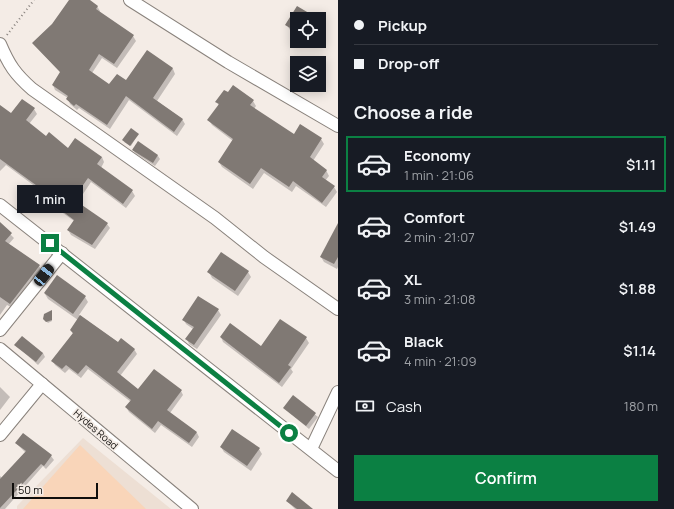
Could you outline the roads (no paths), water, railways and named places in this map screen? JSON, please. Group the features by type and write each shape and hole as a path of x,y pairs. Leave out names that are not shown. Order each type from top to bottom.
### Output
{"street":[{"path":"130,0 228,62 338,126"},
{"path":"0,44 6,60 14,73 32,89 215,218 264,257 338,309"},
{"path":"0,205 338,471"},
{"path":"0,330 62,253"},
{"name":"Hydes Road","path":"0,349 192,509"},
{"path":"0,435 42,384"},
{"path":"311,450 338,392"}]}
